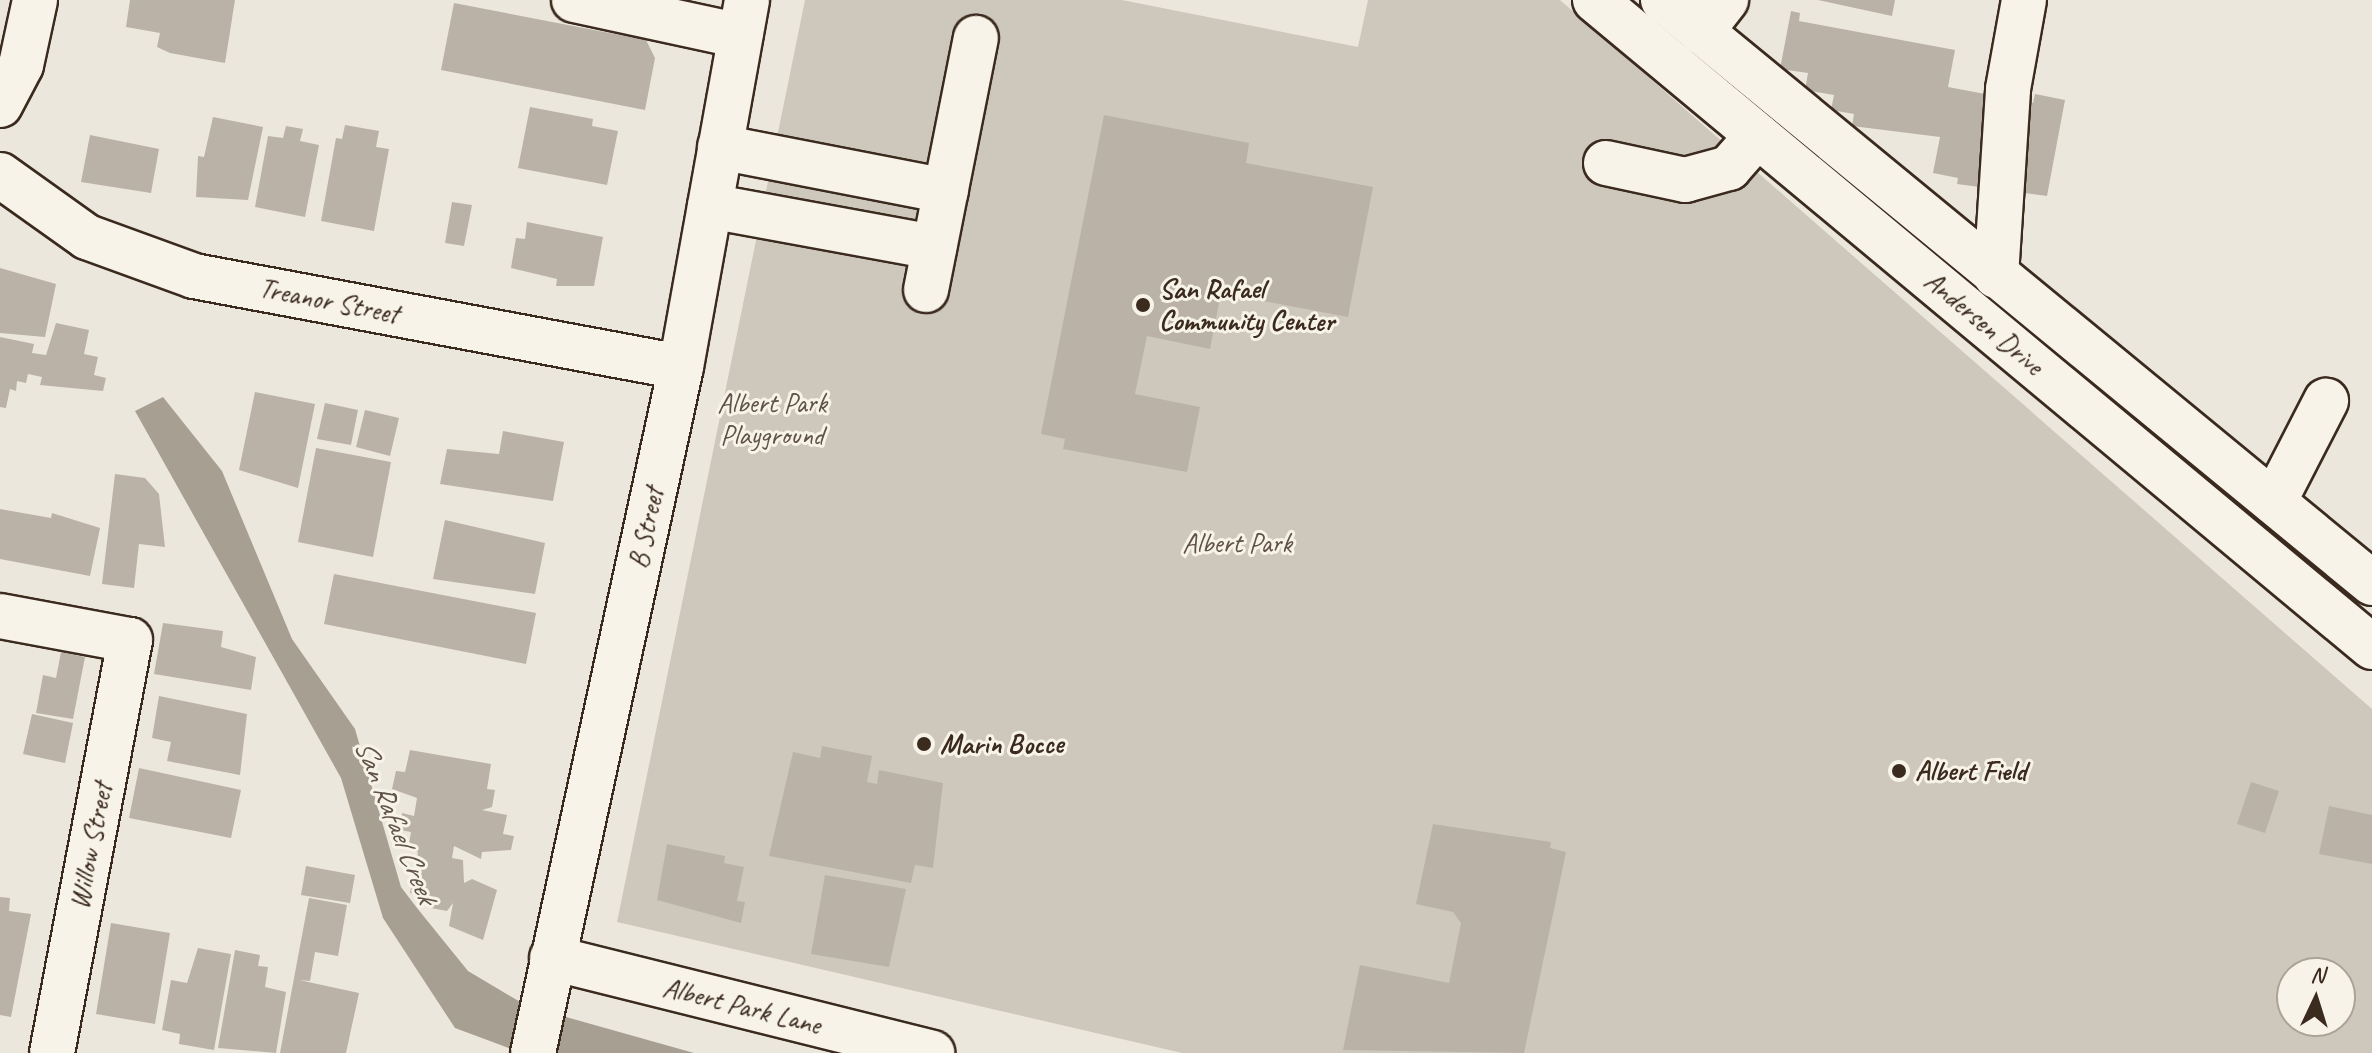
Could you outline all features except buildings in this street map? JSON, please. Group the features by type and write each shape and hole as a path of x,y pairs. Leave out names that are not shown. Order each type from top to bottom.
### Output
{"street":[{"path":"0,105 21,65 35,0"},
{"path":"574,0 744,18"},
{"name":"Andersen Drive","path":"1595,0 2372,647"},
{"name":"Andersen Drive","path":"1663,0 1714,16 1996,276 2372,583"},
{"path":"1996,276 2008,89 2024,0"},
{"name":"B Street","path":"533,1053 681,367 744,18"},
{"path":"926,290 976,38"},
{"path":"1606,163 1685,180 1729,168 1757,136"},
{"path":"720,147 946,191"},
{"name":"Treanor Street","path":"0,175 87,237 194,276 681,367"},
{"path":"710,206 934,247"},
{"path":"2274,502 2326,401"},
{"name":"Willow Street","path":"0,616 130,640 52,1053"},
{"name":"Albert Park Lane","path":"552,958 932,1053"}],"green space":[{"name":"Albert Park","path":"805,0 1122,0 1358,47 1368,0 1560,0 2372,709 2372,1053 1182,1053 617,922"}],"shaded area":[{"path":"163,397 222,471 292,639 355,729 401,887 417,908 468,971 527,1006 694,1053 522,1053 455,1028 383,918 341,778 135,411"}],"place":[{"name":"San Rafael Community Center","path":"1143,305"},
{"name":"Marin Bocce","path":"924,744"},
{"name":"Albert Field","path":"1899,771"}],"park label":[{"name":"Albert Park Playground","path":"772,419"}],"water label":[{"name":"San Rafael Creek","path":"396,821"}]}
